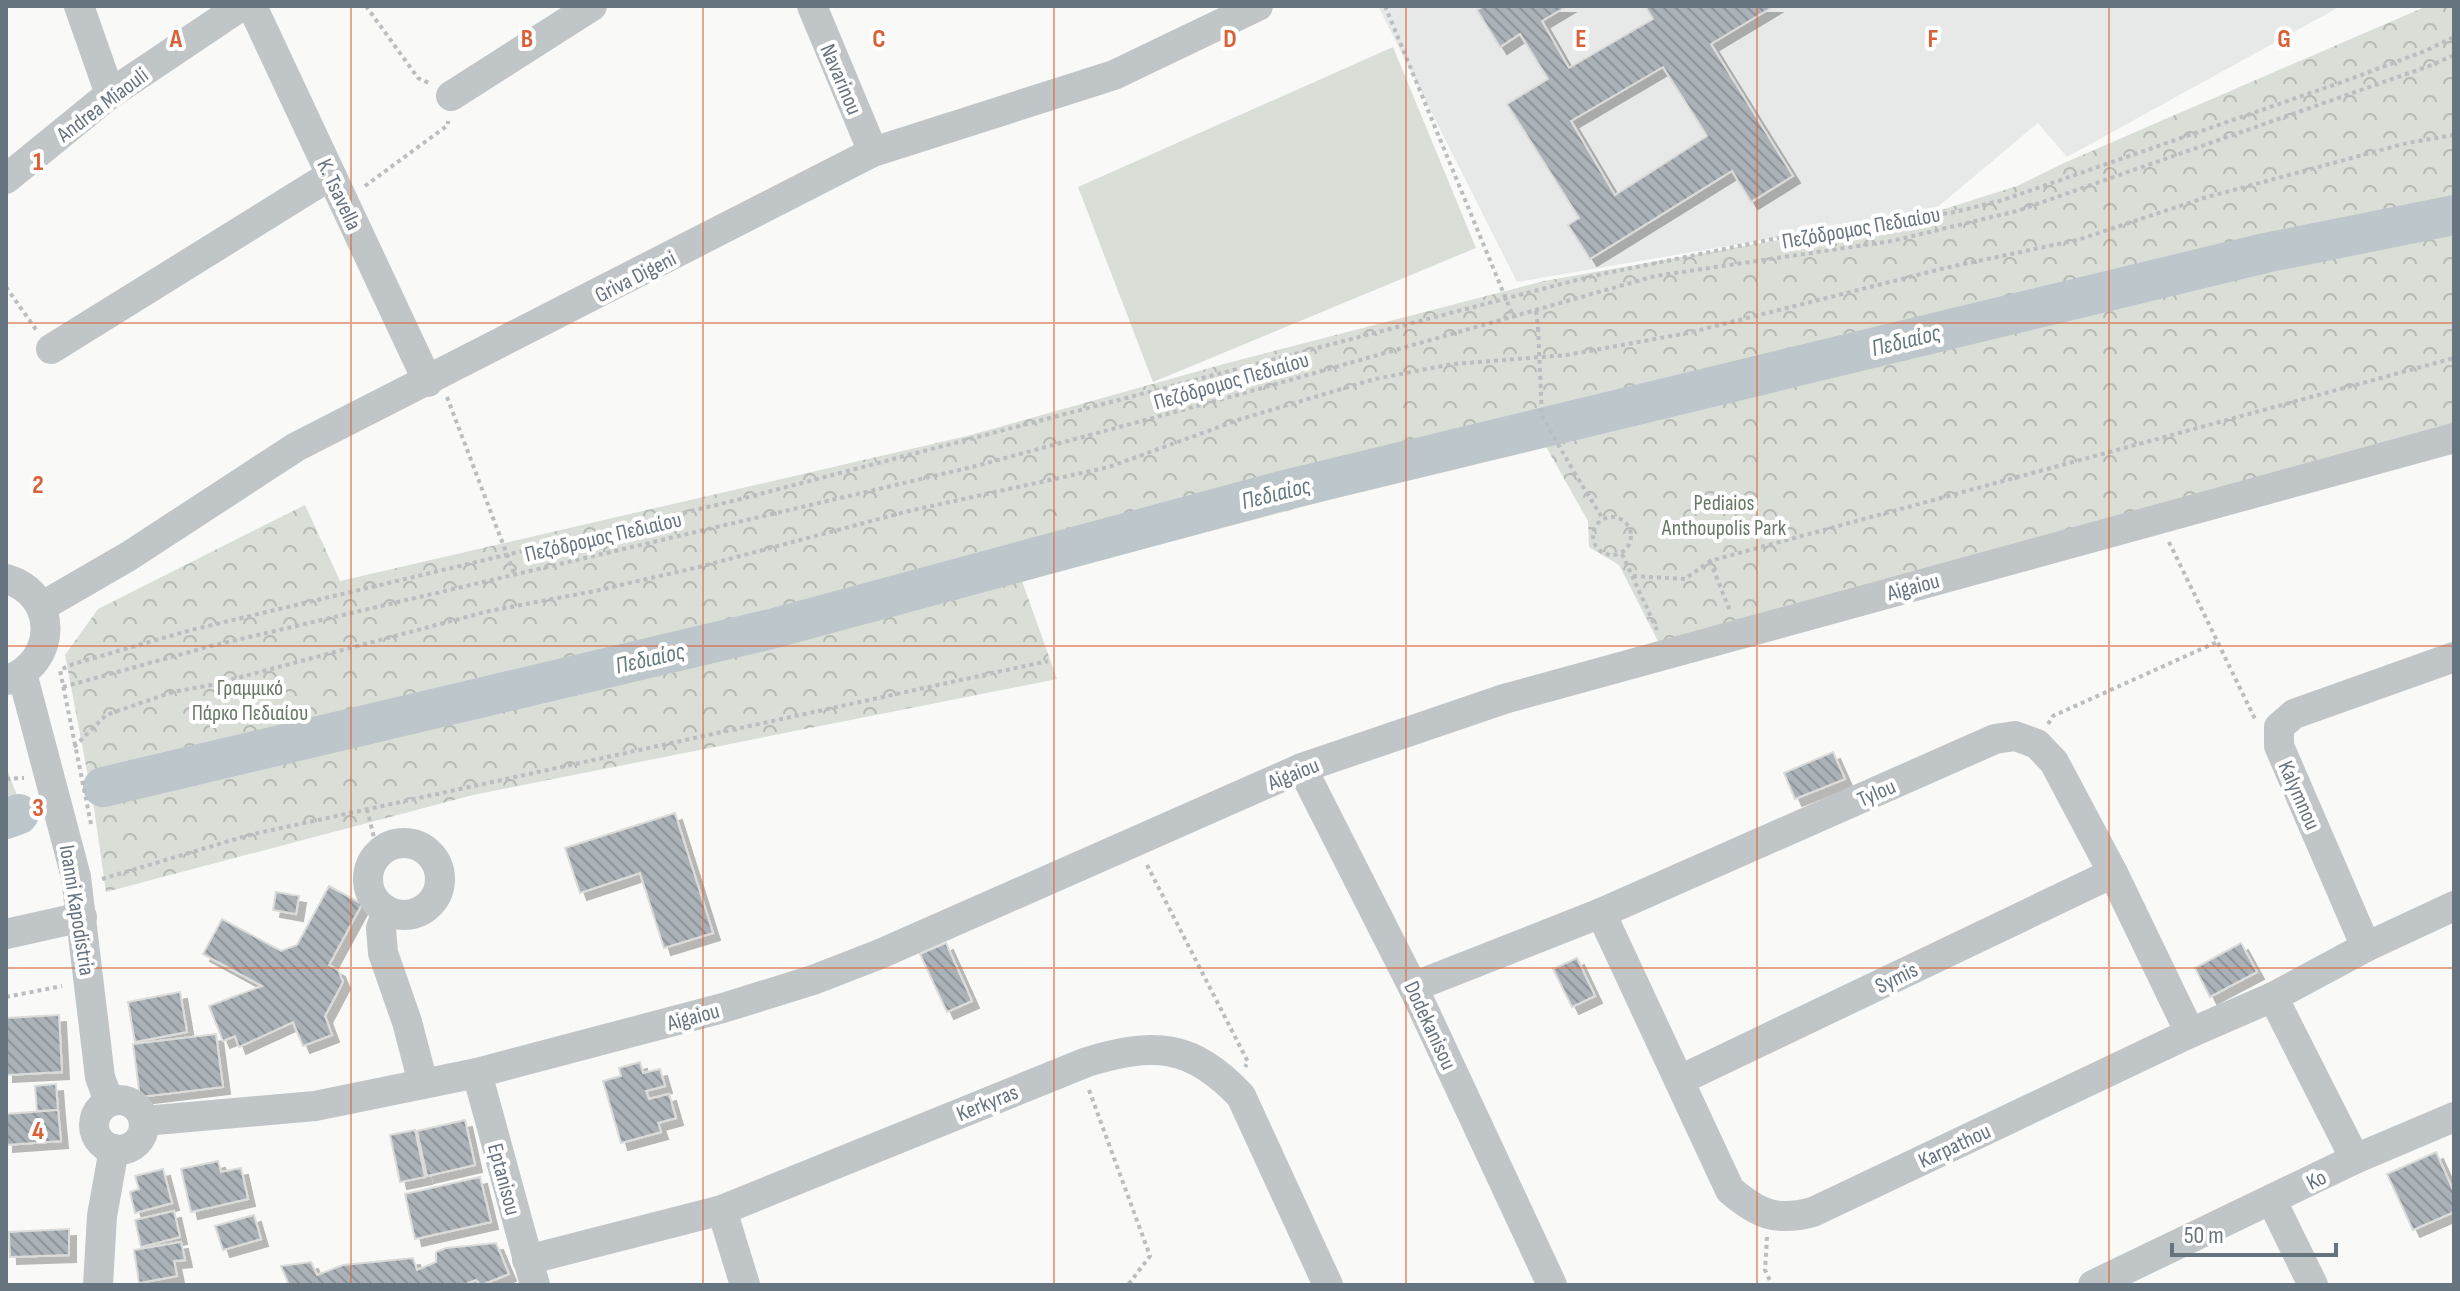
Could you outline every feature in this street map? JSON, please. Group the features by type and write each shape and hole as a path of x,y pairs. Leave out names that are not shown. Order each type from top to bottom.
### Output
{"street":[{"path":"79,6 110,94"},
{"name":"Andrea Miaouli","path":"6,179 110,94 241,6"},
{"name":"K. Tsavella","path":"252,6 337,188 434,379"},
{"path":"451,96 592,6"},
{"name":"Navarinou","path":"812,6 873,152"},
{"name":"Griva Digeni","path":"41,607 129,556 296,447 873,152 1114,75 1258,6"},
{"path":"51,349 337,188"},
{"name":"Aigaiou","path":"144,1121 315,1106 477,1073 723,1008 813,980 880,954 1302,768 1504,699 2454,438"},
{"path":"6,579 24,587 41,607 46,625 44,645 38,658 14,677"},
{"name":"Kalymnou","path":"2366,947 2279,746 2279,727 2294,714 2454,657"},
{"name":"Ioanni Kapodistria","path":"14,677 76,877 100,1077 109,1102"},
{"name":"Tylou","path":"1413,987 1601,913 1995,739 2015,736 2037,744"},
{"path":"2037,744 2054,762 2113,873 2190,1033"},
{"name":"Dodekanisou","path":"1302,768 1413,987 1552,1285"},
{"path":"398,844 411,844 422,849 432,857 438,868 438,892 422,911 410,915 387,911 371,895 368,885 368,873 378,854 398,844"},
{"name":"Symis","path":"1680,1080 2113,873"},
{"name":"Karpathou","path":"1769,1215 1791,1218 1813,1212 2190,1033 2273,997 2366,947 2454,906"},
{"path":"387,911 381,928 383,953 407,1022 423,1083"},
{"path":"1601,913 1730,1190 1750,1207 1769,1215"},
{"path":"6,934 82,917"},
{"path":"2273,997 2355,1159"},
{"name":"Kerkyras","path":"531,1272 722,1210 1080,1065 1115,1053 1143,1049 1164,1050 1207,1066 1241,1096 1328,1285"},
{"name":"Eptanisou","path":"477,1073 531,1272"},
{"path":"109,1102 130,1102 142,1113 142,1137 130,1148 114,1149 100,1141 94,1124 99,1110 109,1102"},
{"name":"Ko","path":"2093,1285 2355,1159 2451,1124"},
{"path":"98,1285 102,1216 114,1149"},
{"path":"2272,1201 2313,1285"},
{"path":"722,1210 745,1285"}],"path":[{"path":"337,188 448,125 451,96 418,78 366,6"},
{"path":"1385,6 1513,316"},
{"path":"84,787 60,670 73,664 191,630 752,496 1588,277 1778,238 1955,212 2003,200 2345,81 2454,37"},
{"name":"Πεζόδρομος Πεδιαίου","path":"63,687 211,646 972,467 1655,276 1892,241 2017,211 2454,55"},
{"path":"74,747 106,715 173,692 211,685 489,611 699,567 909,511 1109,467 1241,419 1375,379 1453,364 1567,355 1688,333 1945,268 2077,240 2204,198 2407,143 2454,135"},
{"path":"6,287 51,349"},
{"path":"1536,311 1542,416 1603,519"},
{"path":"1633,576 1685,579 1710,561 2454,358"},
{"path":"434,379 514,573"},
{"path":"1615,517 1626,522 1632,533 1630,545 1622,554 1610,556 1599,550 1593,539 1595,527 1603,519 1615,517"},
{"path":"2158,519 2257,724 2277,735"},
{"path":"1622,554 1667,654"},
{"path":"1710,561 1740,634"},
{"path":"2037,744 2053,716 2217,642"},
{"path":"102,881 249,835 1048,661"},
{"path":"6,779 27,778"},
{"path":"367,809 378,854"},
{"path":"1135,841 1248,1062 1230,1085"},
{"path":"6,997 70,984"},
{"path":"1080,1065 1150,1256 1128,1285"},
{"path":"1769,1215 1765,1270 1772,1285"}],"shaded area":[{"path":"1378,6 2341,6 2067,157 2038,123 1933,211 1517,282"}],"green space":[{"name":"Γραμμικό Πάρκο Πεδιαίου","path":"2427,6 2454,6 2454,429 1663,651 1619,565 1589,547 1588,521 1544,443 1022,581 1057,679 473,795 106,892 94,808 65,655 98,609 305,505 340,581 967,436 1224,364 1544,281 1932,213 2017,186"},
{"path":"1393,47 1476,248 1153,382 1078,187"},
{"path":"6,767 31,831 6,839"}],"building":[{"path":"1484,6 1567,6 1542,21 1569,68 1653,19 1645,6 1774,6 1711,44 1793,176 1751,202 1732,171 1590,259 1568,225 1579,218 1507,104 1548,79 1520,34 1500,47 1477,10","holes":["1663,67 1707,136 1615,195 1571,121"]},
{"path":"1833,752 1845,779 1795,799 1784,773"},
{"path":"675,813 713,933 664,948 640,873 580,893 565,848"},
{"path":"329,886 362,904 329,965 338,970 343,982 325,1016 332,1035 303,1046 293,1022 239,1047 235,1036 223,1041 209,1006 262,986 203,954 222,919 281,951 297,945"},
{"path":"276,892 299,896 296,914 273,910"},
{"path":"946,943 972,1001 947,1012 920,954"},
{"path":"2241,943 2257,972 2210,997 2195,968"},
{"path":"1577,958 1595,996 1572,1007 1553,969"},
{"path":"180,992 187,1032 135,1042 128,1002"},
{"path":"59,1015 62,1072 6,1075 6,1018"},
{"path":"216,1034 223,1087 140,1097 133,1044"},
{"path":"640,1062 643,1073 660,1069 665,1086 646,1091 649,1099 669,1094 676,1118 658,1123 661,1132 621,1143 603,1081 621,1076 619,1068"},
{"path":"56,1084 58,1110 37,1111 35,1086"},
{"path":"58,1110 61,1141 6,1145 6,1114"},
{"path":"465,1120 475,1165 427,1176 417,1131"},
{"path":"415,1130 425,1177 400,1182 390,1135"},
{"path":"2436,1152 2454,1192 2454,1212 2413,1230 2387,1174"},
{"path":"218,1161 221,1172 241,1168 248,1199 191,1212 181,1169"},
{"path":"163,1169 172,1203 135,1213 130,1192 139,1189 135,1176"},
{"path":"480,1177 491,1222 415,1239 405,1194"},
{"path":"174,1211 180,1237 141,1247 135,1220"},
{"path":"254,1215 261,1239 223,1250 215,1226"},
{"path":"69,1229 69,1255 10,1257 9,1232"},
{"path":"181,1242 185,1260 174,1261 177,1276 139,1283 134,1250"},
{"path":"496,1243 509,1274 481,1285 476,1280 463,1285 289,1285 281,1266 311,1262 317,1275 343,1265 413,1258 417,1270 436,1262 436,1252 446,1248"}],"waterway":[{"name":"Πεδιαίος","path":"103,787 771,629 1281,491 2265,253 2454,215"},
{"name":"Πεδιαίος","path":"6,819 19,814"}],"park label":[{"name":"Pediaios Anthoupolis Park","path":"1724,514"}]}
